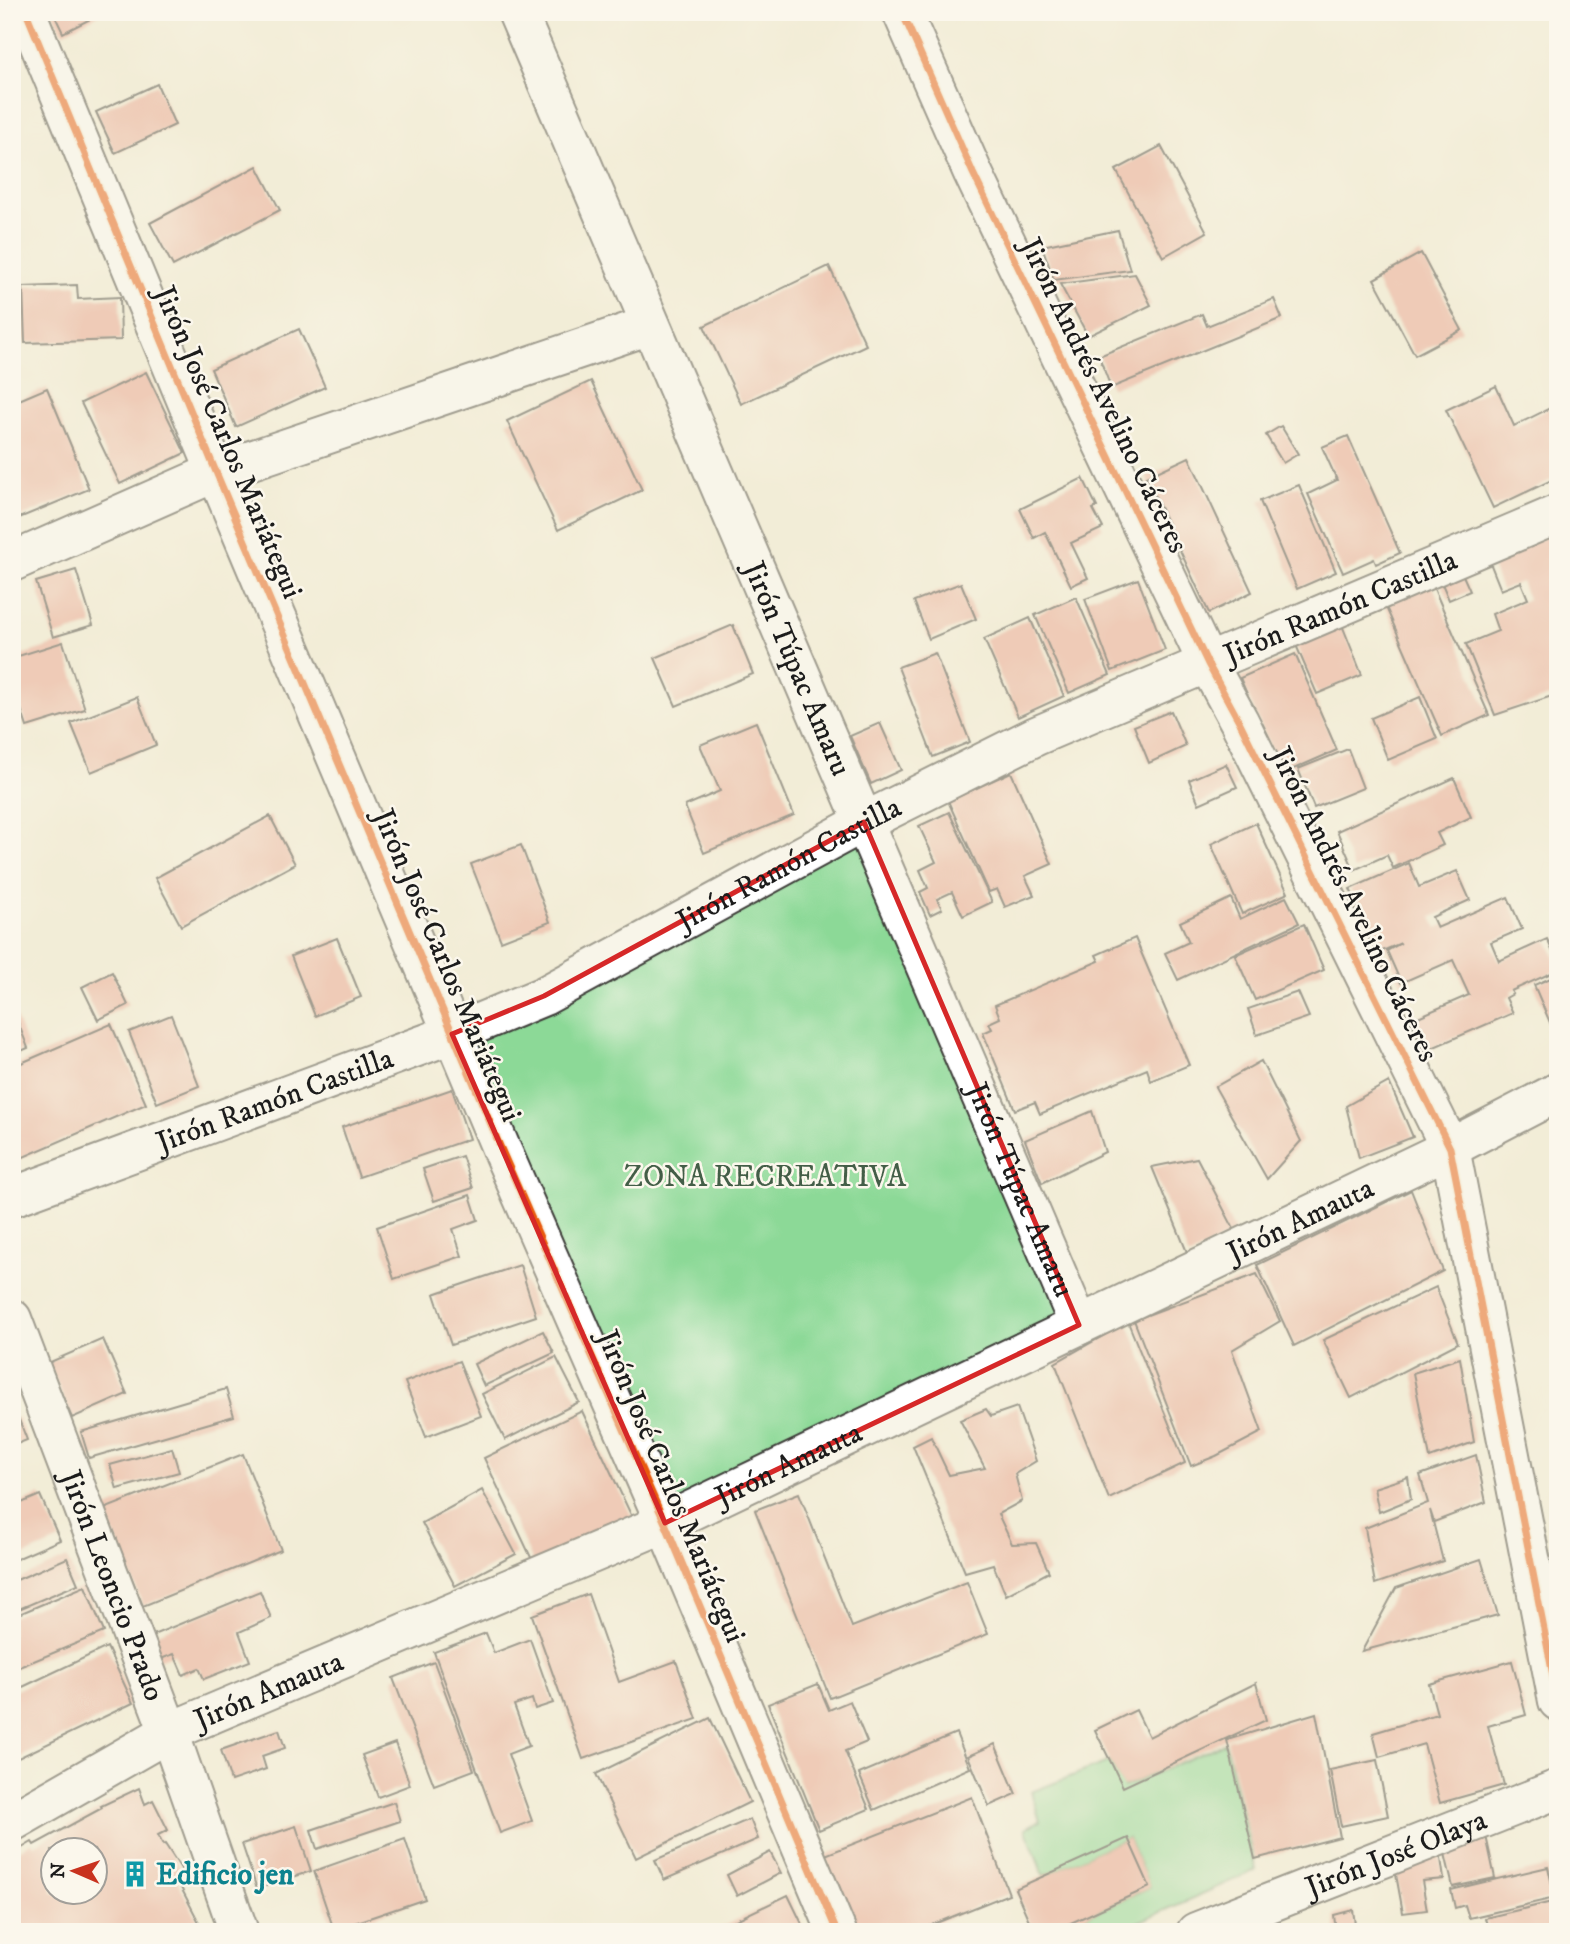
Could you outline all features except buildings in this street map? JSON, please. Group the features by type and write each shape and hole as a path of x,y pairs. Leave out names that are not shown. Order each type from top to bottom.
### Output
{"street":[{"name":"Jirón José Carlos Mariátegui","path":"26,12 452,1034 665,1522 836,1932"},
{"name":"Jirón Túpac Amaru","path":"517,12 1079,1325"},
{"name":"Jirón Andrés Avelino Cáceres","path":"902,12 973,173 1208,663 1450,1148 1558,1701"},
{"path":"12,562 216,472 650,325"},
{"name":"Jirón Ramón Castilla","path":"12,1197 452,1034 544,996 864,822 1036,736 1558,514"},
{"name":"Jirón Amauta","path":"12,1822 169,1732 665,1522 1450,1148 1558,1091"},
{"name":"Jirón Leoncio Prado","path":"12,1319 169,1732 239,1932"},
{"name":"Jirón José Olaya","path":"1196,1932 1558,1789"}],"highlighted area":[{"path":"864,822 1079,1325 665,1523 452,1034 544,996"}],"green space":[{"name":"ZONA RECREATIVA","path":"864,822 1079,1325 665,1523 459,1051"},
{"path":"1225,1743 1256,1870 1116,1932 1051,1932 1150,1887 1128,1838 1044,1876 1025,1828 1040,1821 1031,1792 1110,1761 1124,1787"}],"cycle path":[{"path":"26,12 500,1146 665,1523 837,1932"},
{"path":"902,12 973,173 1208,664 1239,721 1450,1148 1558,1701"}],"place":[{"name":"Edificio jen","path":"135,1874"}]}
